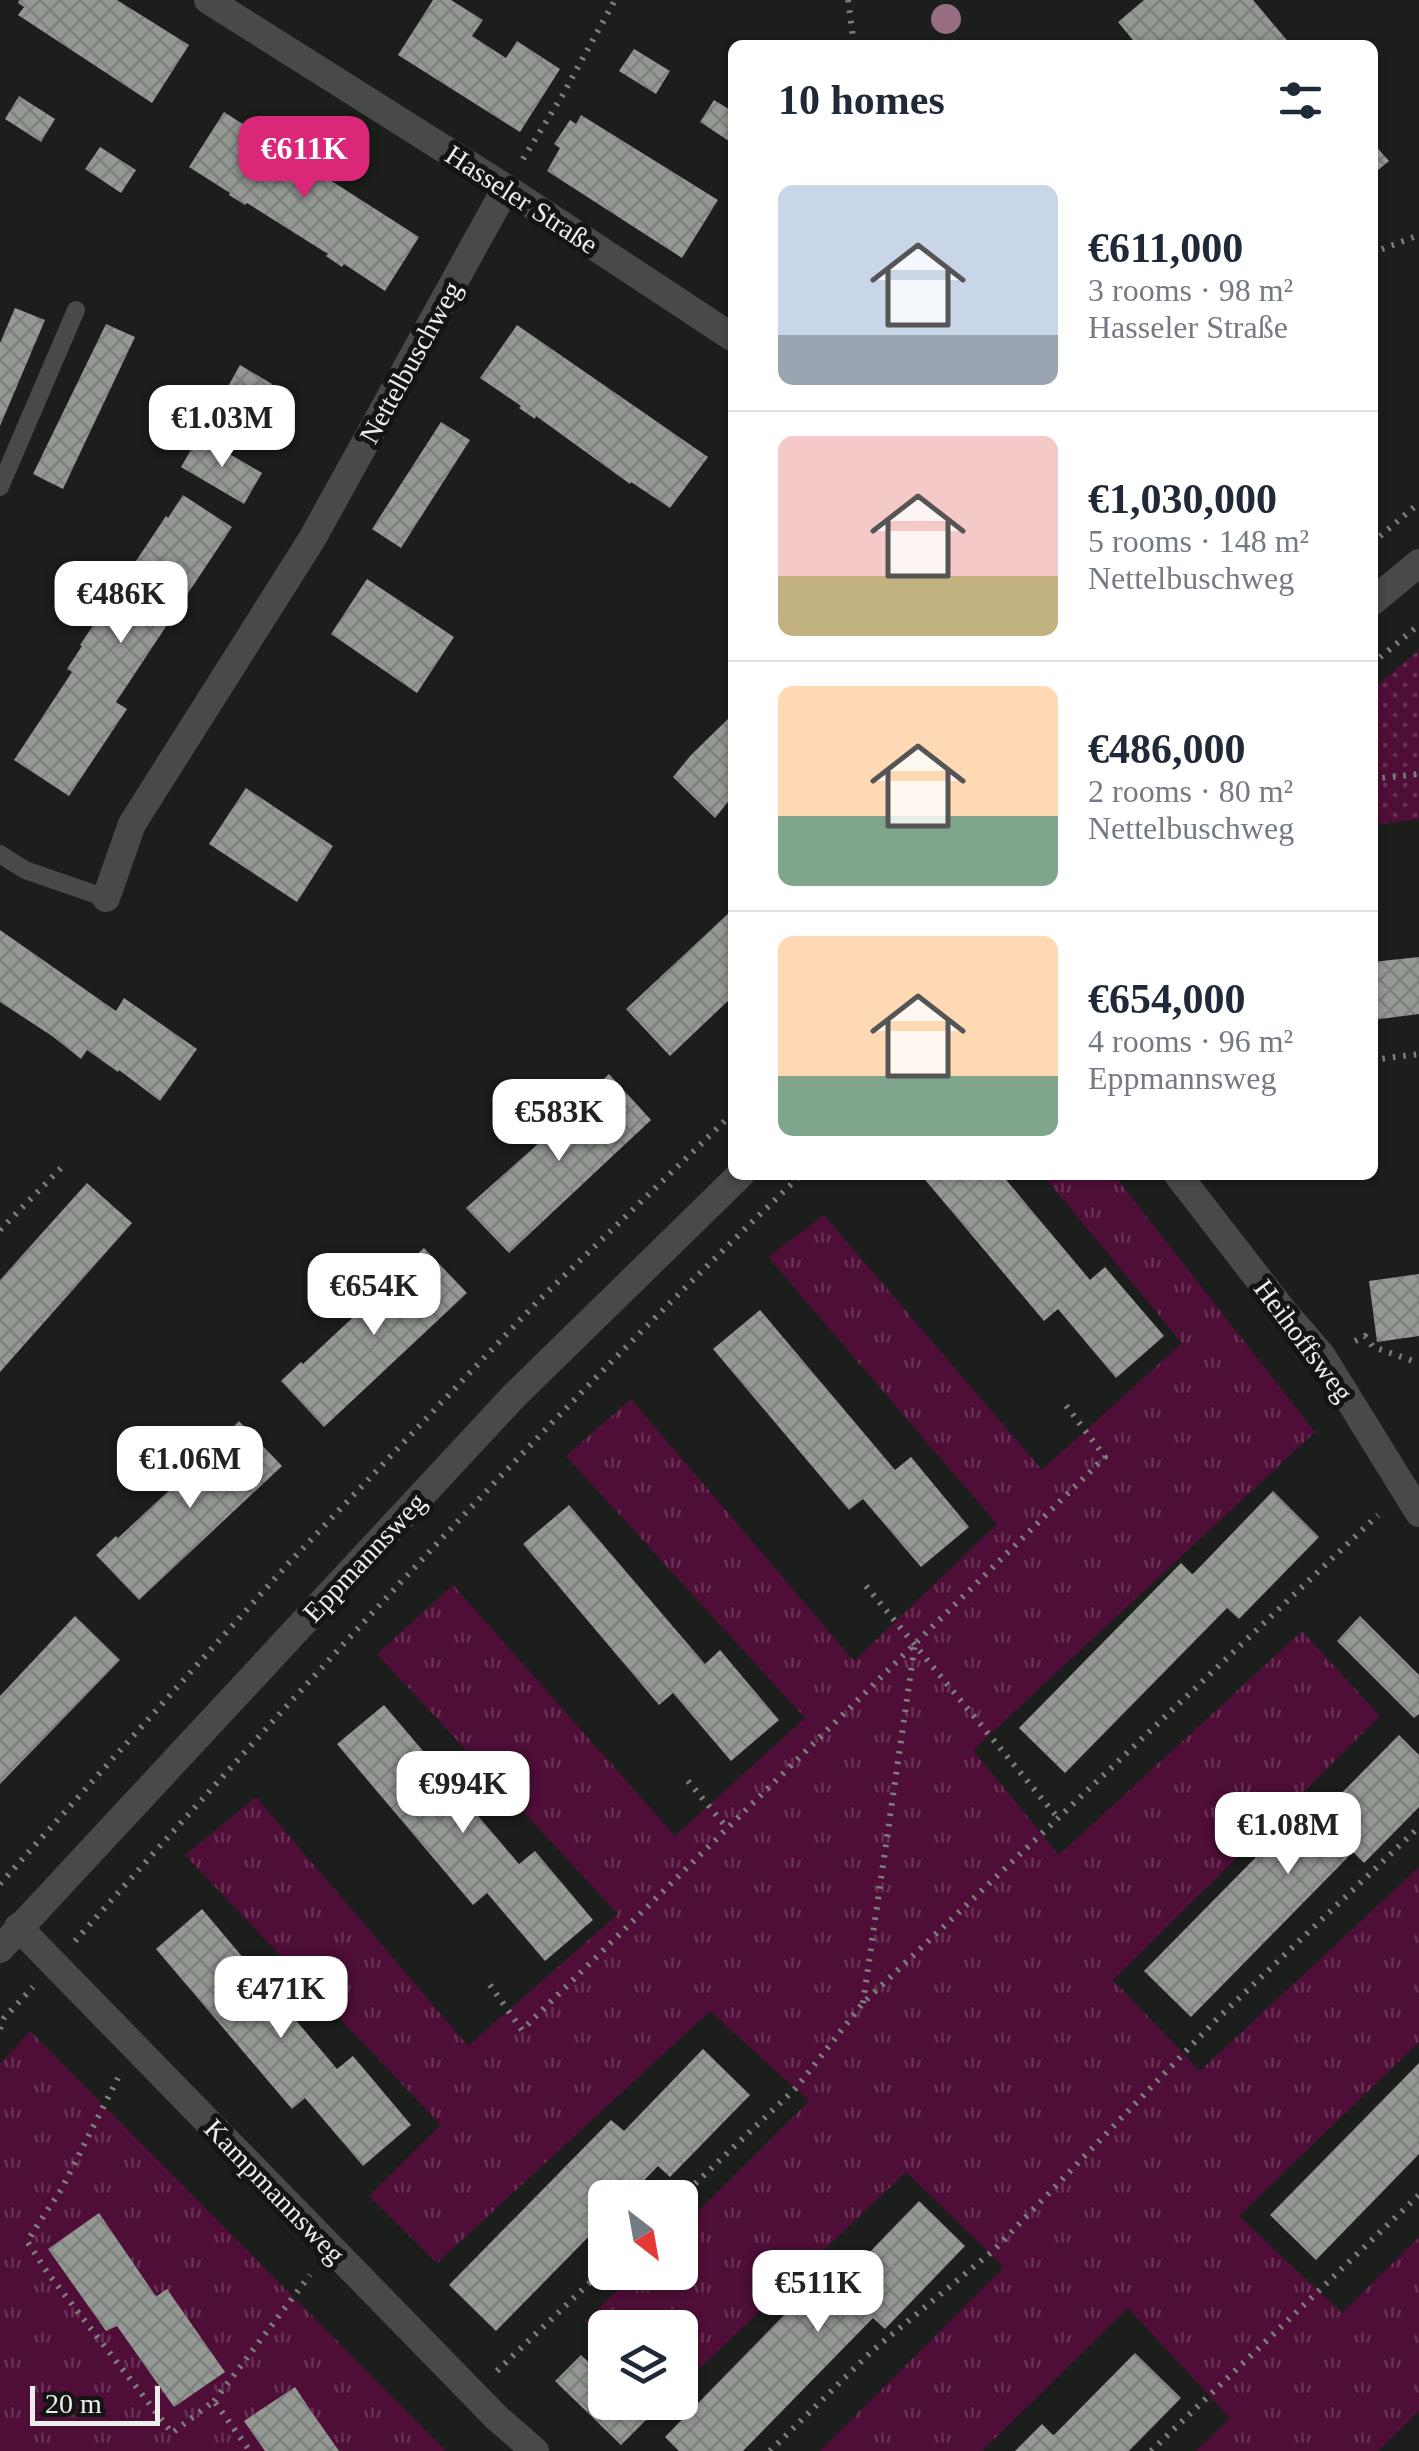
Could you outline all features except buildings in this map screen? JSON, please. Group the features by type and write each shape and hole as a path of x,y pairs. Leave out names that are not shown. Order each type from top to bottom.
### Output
{"street":[{"name":"Hasseler Straße","path":"208,0 506,188 728,334"},
{"name":"Nettelbuschweg","path":"106,898 132,824 312,540 506,188"},
{"path":"1378,597 1419,563"},
{"name":"Eppmannsweg","path":"0,1949 513,1397 735,1180"},
{"name":"Heihoffsweg","path":"1182,1180 1322,1356 1412,1502"},
{"name":"Kampmannsweg","path":"18,1927 473,2393 535,2451"}],"lane":[{"path":"0,487 76,310"},
{"path":"0,854 24,870 106,898"}],"path":[{"path":"506,188 615,0"},
{"path":"848,0 853,40"},
{"path":"1378,251 1419,235"},
{"path":"1378,538 1419,503"},
{"path":"1378,659 1419,625"},
{"path":"1378,778 1419,774"},
{"path":"1378,1059 1419,1054"},
{"path":"0,1884 314,1537 538,1301 728,1118"},
{"path":"0,1230 65,1164"},
{"path":"0,2029 4,2018 485,1490 796,1180"},
{"path":"1322,1356 1365,1336 1373,1347 1419,1363"},
{"path":"490,1984 522,2030 1105,1457 1062,1400"},
{"path":"698,2181 796,2088 863,2003 1058,1818 1412,1502"},
{"path":"866,1586 1058,1818"},
{"path":"863,2003 916,1643"},
{"path":"688,1781 727,1828"},
{"path":"770,2451 872,2351 994,2250 1216,2020 1419,1827"},
{"path":"134,2046 61,2190 27,2241 172,2433 214,2401 330,2248"},
{"path":"1151,2451 1419,2196"},
{"path":"473,2393 588,2284"},
{"path":"214,2401 250,2451"}],"green space":[{"path":"1419,650 1419,819 1378,824 1378,685"},
{"path":"1047,1180 1118,1180 1315,1432 973,1750 1059,1855 1302,1631 1380,1716 1113,1980 1200,2071 1419,1867 1419,2042 1239,2216 1342,2313 1419,2237 1419,2411 1378,2451 1196,2451 1230,2418 1128,2308 982,2451 820,2451 1004,2267 906,2172 698,2370 698,2310 597,2310 618,2290 698,2290 698,2211 809,2101 710,2011 437,2263 369,2196 441,2125 185,1855 256,1797 468,2046 618,1914 377,1654 453,1585 675,1836 805,1718 566,1456 631,1399 854,1661 997,1524 768,1257 824,1215 1042,1470 1182,1343"},
{"path":"30,2031 446,2451 0,2451 0,2064"}]}
